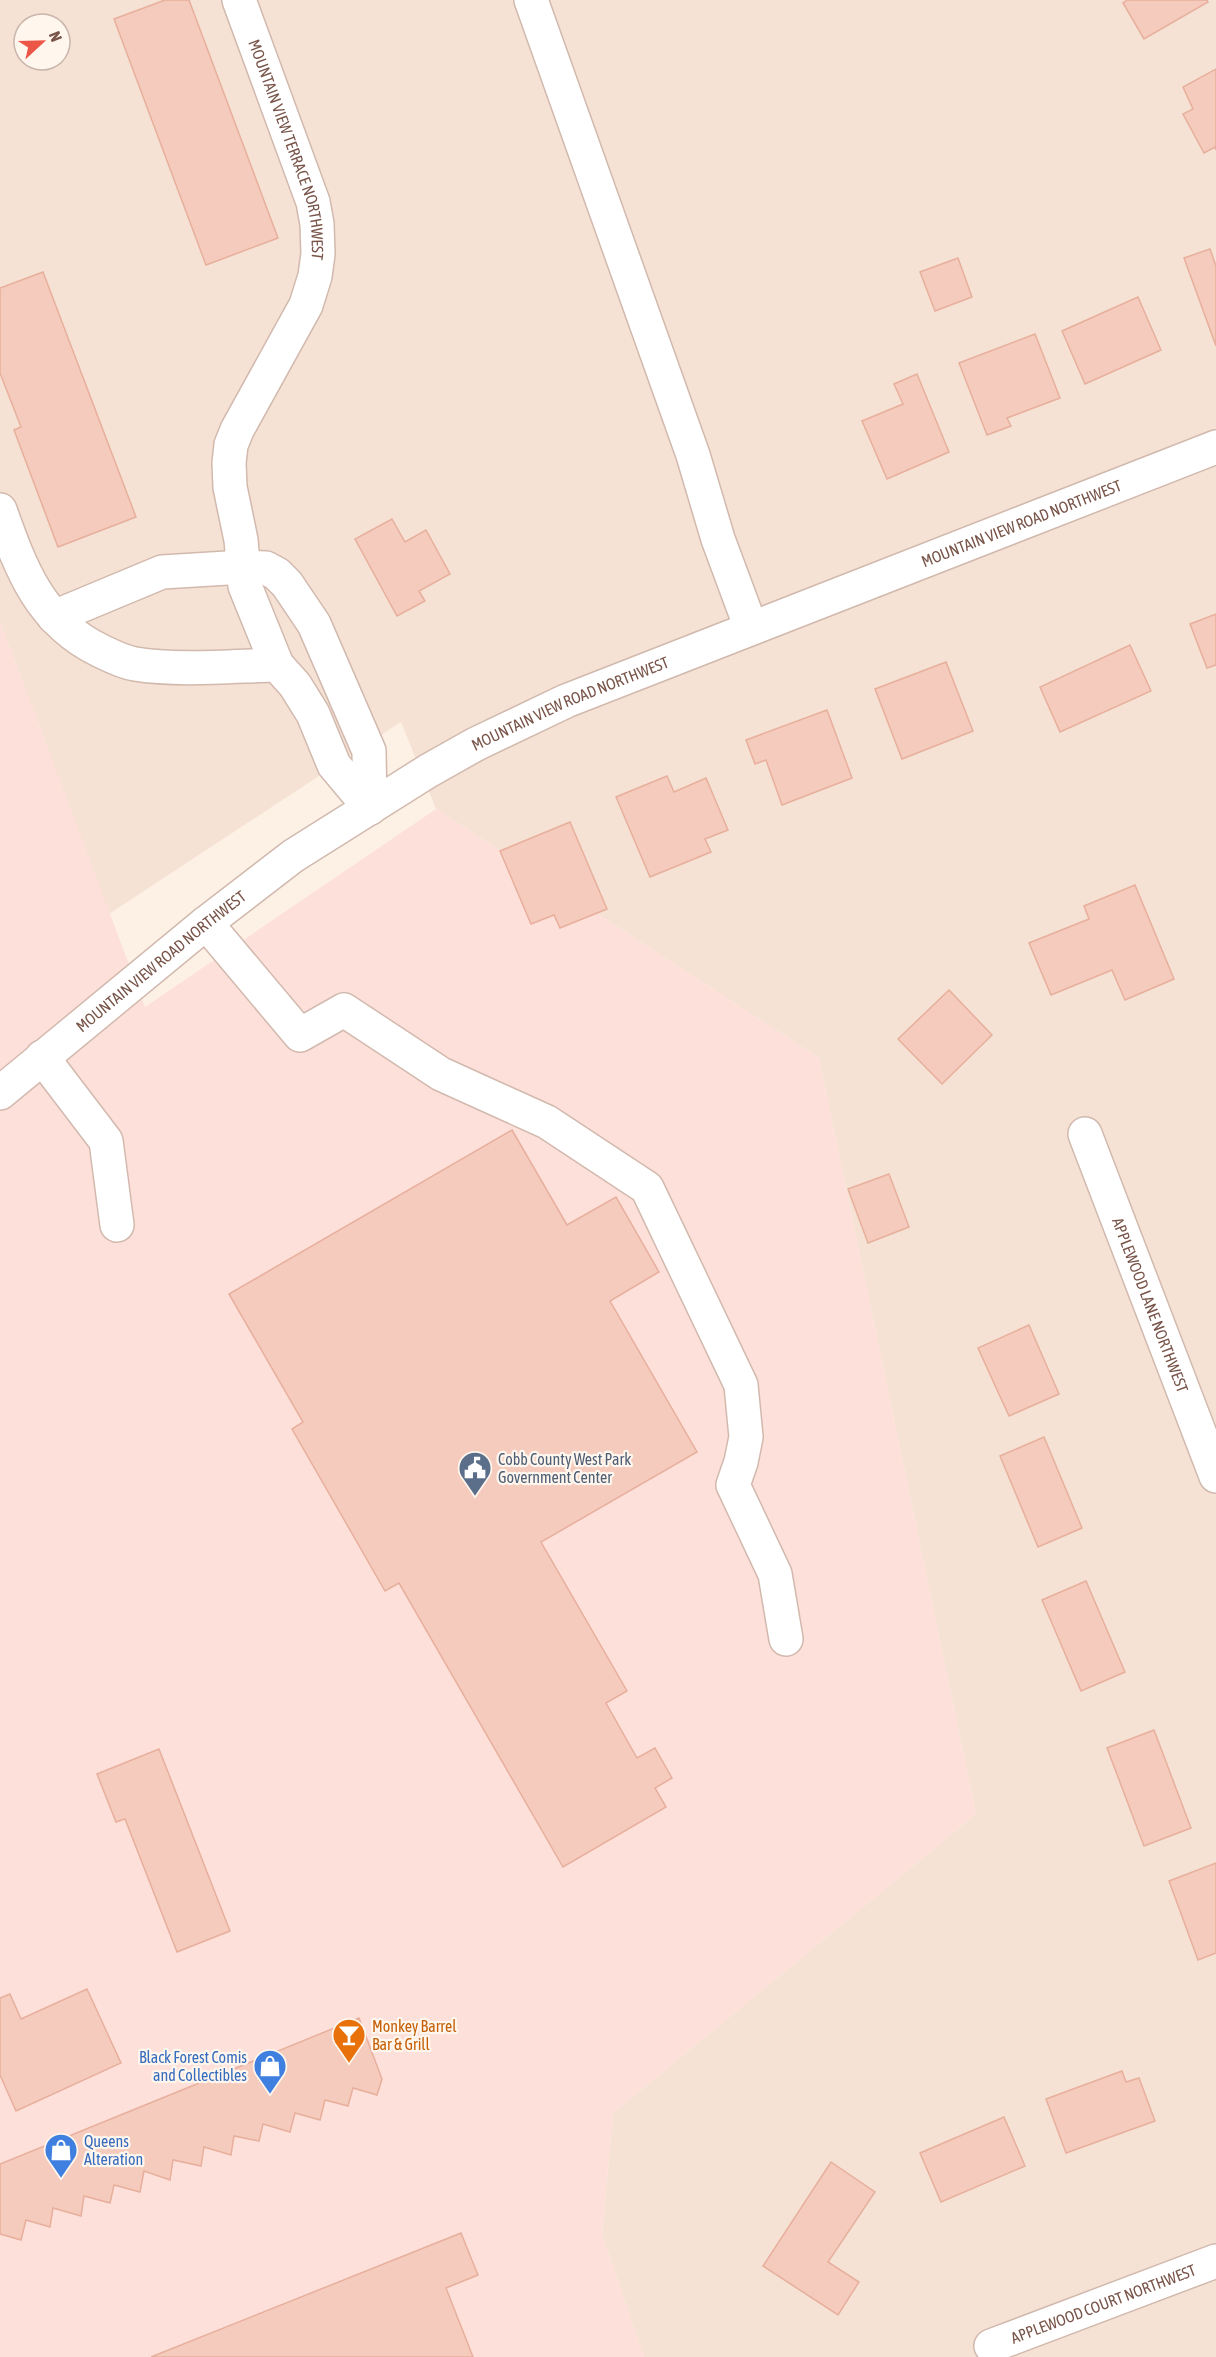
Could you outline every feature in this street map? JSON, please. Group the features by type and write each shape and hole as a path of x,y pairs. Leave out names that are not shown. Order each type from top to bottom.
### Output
{"street":[{"name":"MOUNTAIN VIEW TERRACE NORTHWEST","path":"239,0 313,202 317,224 318,254 315,276 306,305 231,445 230,487 242,540 245,586 277,665 295,685 313,714 334,765 370,808"},
{"path":"531,0 693,455 718,539 751,628"},
{"name":"MOUNTAIN VIEW ROAD NORTHWEST","path":"0,1093 206,922 294,856 438,765 566,701 1216,447"},
{"path":"0,510 30,586 54,617 86,644 133,664 160,667 277,665"},
{"path":"54,617 162,572 244,567 267,568 277,574 287,584 314,624 369,751 370,808"},
{"path":"206,922 300,1035 344,1010 441,1074 547,1122 647,1188 741,1385 746,1437 734,1485 775,1574 786,1639"},
{"path":"42,1057 106,1141 117,1225"},
{"name":"APPLEWOOD LANE NORTHWEST","path":"1085,1134 1216,1476"},
{"name":"APPLEWOOD COURT NORTHWEST","path":"991,2346 1216,2261"}],"shaded area":[{"path":"0,0 1216,0 1216,2357 644,2357 602,2234 613,2113 976,1814 819,1058 436,809 401,722 109,914 0,621"},
{"path":"0,621 145,1007 436,809 819,1058 976,1814 613,2113 602,2234 644,2357 0,2357"}],"building":[{"path":"165,0 189,0 278,238 206,265 114,19"},
{"path":"1127,0 1207,0 1208,2 1144,39 1123,3"},
{"path":"1216,69 1216,150 1215,147 1204,153 1183,114 1193,109 1183,87"},
{"path":"1210,249 1216,266 1216,346 1184,258"},
{"path":"958,258 972,297 935,311 920,272"},
{"path":"43,272 136,517 58,547 14,430 21,427 0,373 0,288"},
{"path":"1138,297 1161,350 1085,384 1062,331"},
{"path":"1035,334 1060,398 1007,418 1011,426 987,435 959,363"},
{"path":"917,374 949,452 887,479 862,421 903,404 894,384"},
{"path":"392,519 405,542 426,530 450,574 419,591 425,601 397,616 355,539"},
{"path":"1216,614 1216,665 1207,668 1190,624"},
{"path":"1130,645 1151,691 1060,732 1040,687"},
{"path":"946,662 973,731 902,759 875,689"},
{"path":"827,710 852,778 782,805 766,760 755,764 746,740"},
{"path":"667,776 674,792 706,778 728,830 705,839 711,852 650,877 616,797"},
{"path":"570,822 607,909 560,928 554,915 531,924 500,851"},
{"path":"1135,885 1174,979 1125,1000 1112,970 1051,995 1029,943 1089,919 1084,906"},
{"path":"949,990 992,1035 942,1084 898,1039"},
{"name":"Cobb County West Park Government Center","path":"512,1130 567,1225 616,1197 659,1272 610,1301 697,1452 541,1542 627,1691 606,1703 637,1758 655,1748 672,1778 655,1788 666,1807 563,1867 399,1583 385,1591 292,1429 303,1422 229,1294"},
{"path":"889,1174 909,1227 868,1243 848,1189"},
{"path":"1029,1325 1059,1394 1009,1416 978,1348"},
{"path":"1044,1437 1082,1528 1038,1547 1000,1456"},
{"path":"1086,1581 1125,1672 1081,1691 1042,1600"},
{"path":"1154,1730 1191,1828 1144,1846 1107,1748"},
{"path":"159,1749 230,1931 177,1952 125,1819 116,1822 97,1774"},
{"path":"1216,1863 1216,1953 1198,1960 1169,1881"},
{"path":"87,1989 121,2063 16,2111 0,2075 0,1998 10,1994 21,2019"},
{"path":"359,2018 382,2079 377,2095 353,2088 348,2106 325,2100 320,2120 295,2113 290,2132 263,2124 259,2141 234,2136 231,2155 204,2147 201,2166 173,2160 170,2180 144,2171 140,2192 114,2185 110,2203 84,2196 81,2216 53,2208 50,2227 26,2220 21,2240 0,2234 0,2164"},
{"path":"1122,2071 1126,2082 1139,2078 1155,2121 1066,2153 1046,2099"},
{"path":"1004,2117 1025,2166 941,2202 920,2153"},
{"path":"831,2162 875,2192 828,2262 859,2282 838,2315 763,2266"},
{"path":"461,2233 478,2275 446,2288 473,2357 151,2357"}],"place":[{"name":"Cobb County West Park Government Center","path":"475,1497"},
{"name":"Monkey Barrel Bar & Grill","path":"349,2064"},
{"name":"Black Forest Comis and Collectibles","path":"270,2095"},
{"name":"Queens Alteration","path":"61,2179"}]}
